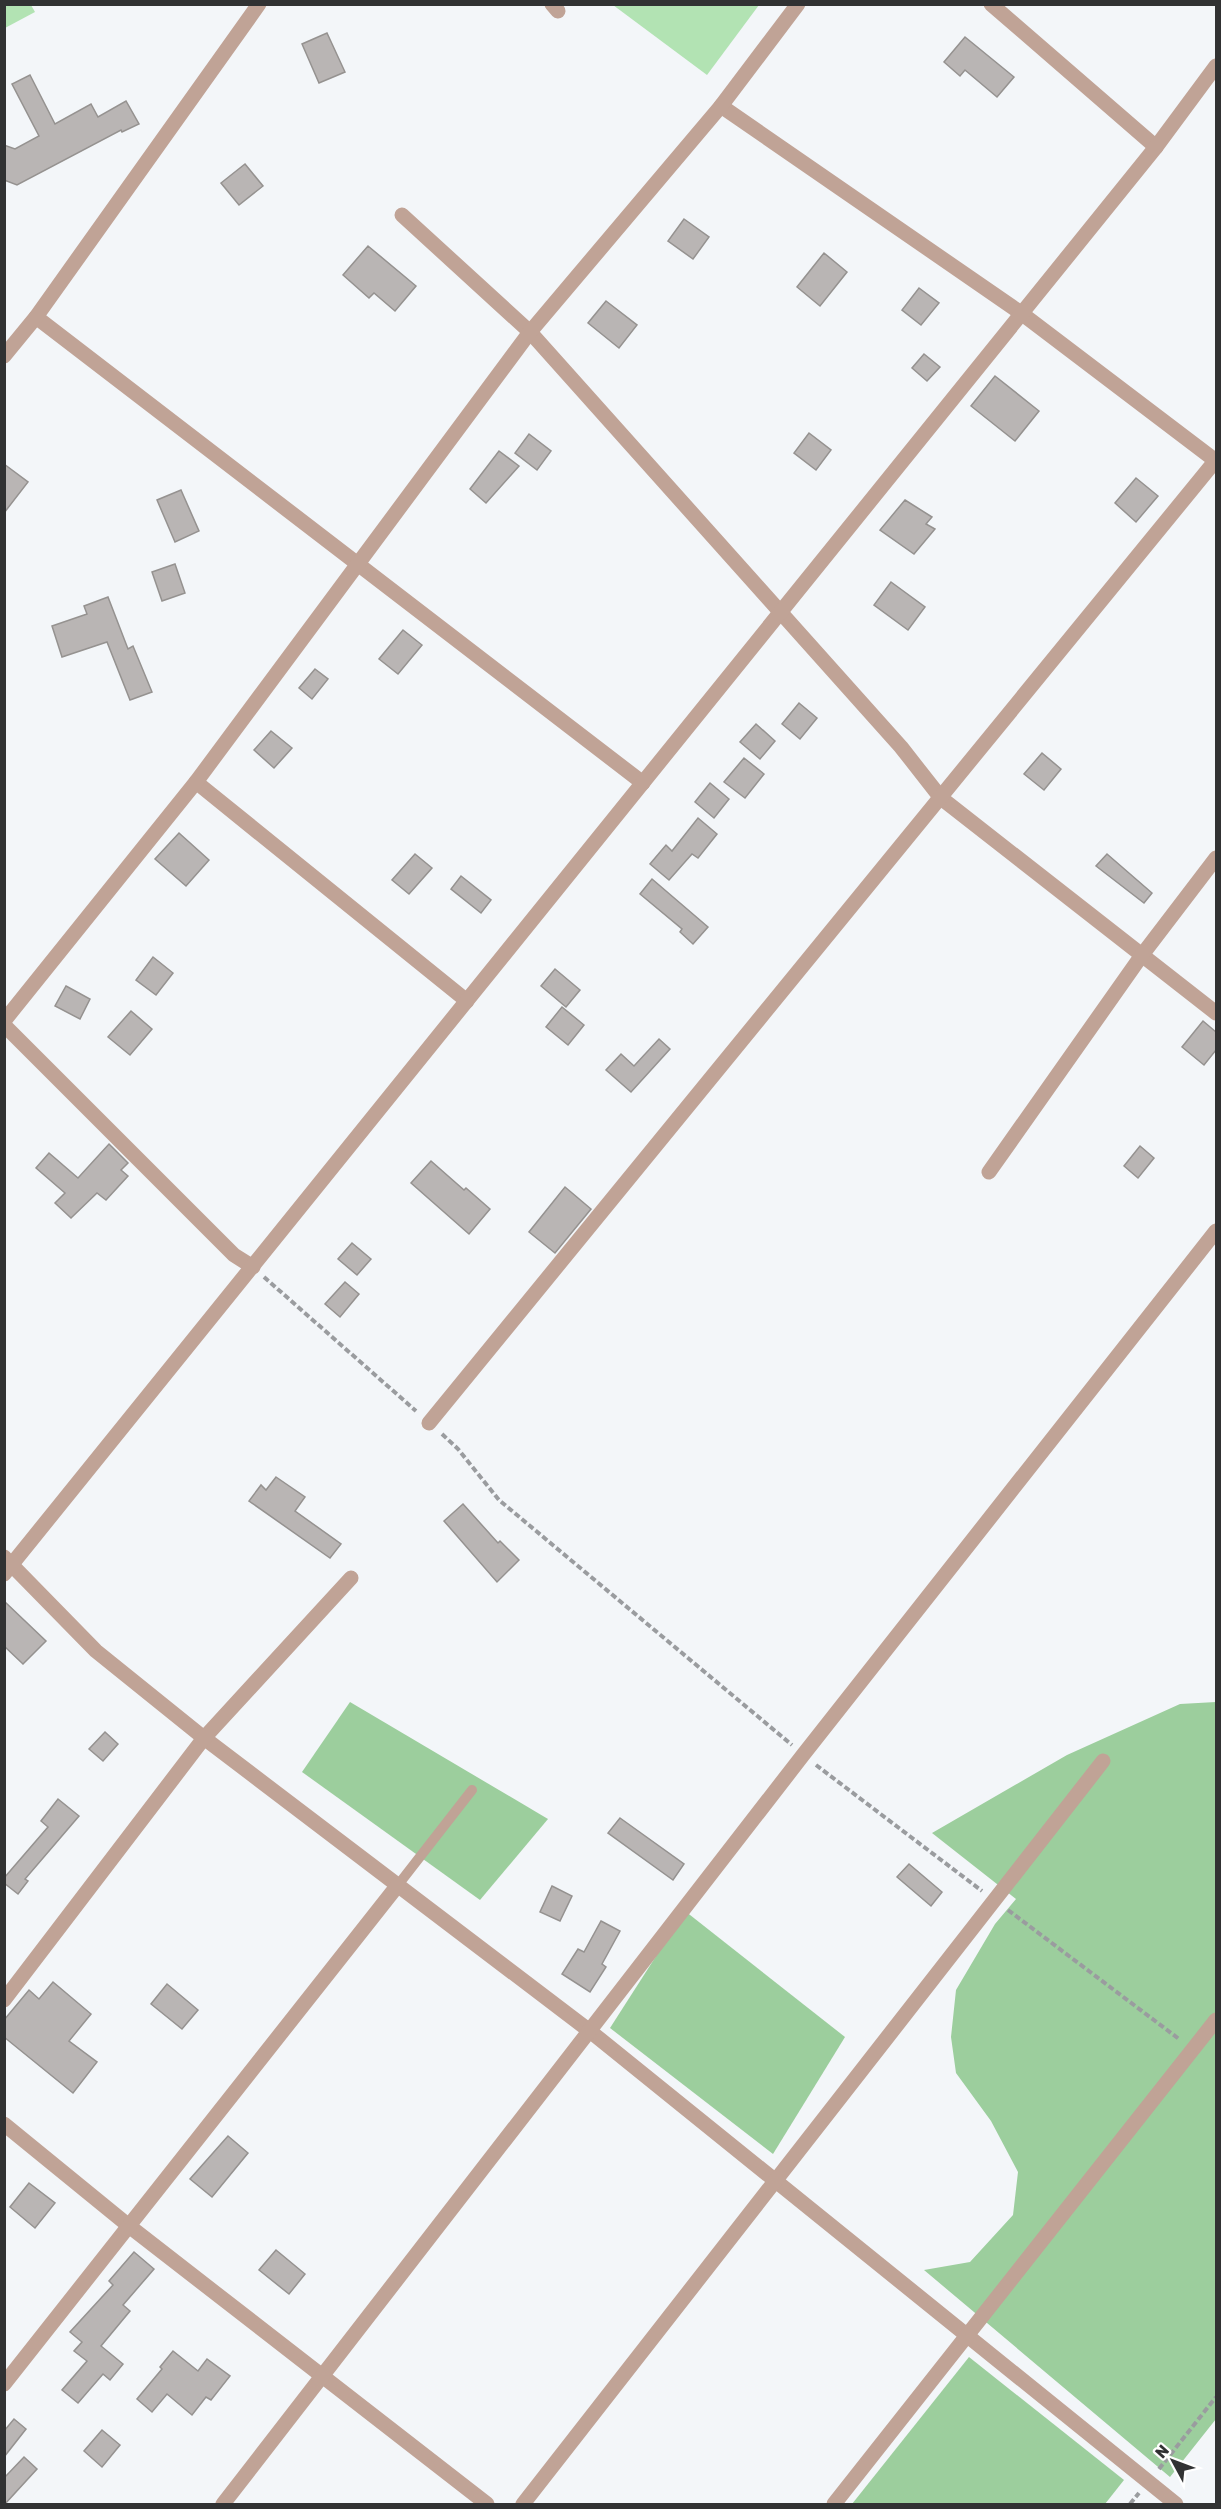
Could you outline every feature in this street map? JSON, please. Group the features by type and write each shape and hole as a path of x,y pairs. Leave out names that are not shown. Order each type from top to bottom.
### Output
{"street":[{"path":"4,356 36,317 259,4"},
{"path":"253,1267 234,1255 4,1023 196,782 530,332 721,106 798,4"},
{"path":"991,4 1156,147"},
{"path":"1176,2505 591,2032 204,1738 96,1651 7,1566 253,1267 1156,147 1216,66"},
{"path":"429,1423 1216,460 1021,314 721,106"},
{"path":"402,215 530,332 901,747 941,798 1216,1013"},
{"path":"36,317 643,783"},
{"path":"196,782 467,1001"},
{"path":"988,1172 1142,955 1216,858"},
{"path":"223,2505 803,1755 1216,1231"},
{"path":"4,2000 204,1738 351,1578"},
{"path":"523,2505 1103,1761"},
{"path":"4,2384 398,1885"},
{"path":"834,2505 1216,2020"},
{"path":"4,2124 129,2226 487,2505"}],"lane":[{"path":"398,1885 472,1790"}],"path":[{"path":"253,1267 458,1449 500,1500 803,1755 1194,2050"},
{"path":"1130,2505 1216,2397"}],"green space":[{"path":"5,4 31,5 35,12 5,28"},
{"path":"613,5 759,5 707,75"},
{"path":"350,1702 548,1819 480,1900 302,1772"},
{"path":"1216,1702 1216,2419 1170,2477 924,2270 970,2262 1013,2215 1018,2172 991,2121 956,2073 951,2037 956,1990 995,1924 1016,1899 932,1833 1067,1755 1180,1704"},
{"path":"685,1911 845,2037 773,2154 610,2028"},
{"path":"969,2357 1124,2480 1105,2504 852,2504"}],"building":[{"path":"327,33 345,72 319,83 302,44"},
{"path":"965,37 1014,77 997,97 965,70 960,76 944,62"},
{"path":"30,75 55,124 91,104 98,117 126,101 139,124 122,132 121,130 17,185 4,180 4,145 15,149 39,136 12,84"},
{"path":"245,164 263,186 239,205 221,183"},
{"path":"684,219 709,237 693,259 668,241"},
{"path":"368,246 416,286 395,311 374,293 369,298 343,275"},
{"path":"824,253 847,272 820,306 797,287"},
{"path":"919,288 939,303 921,325 902,310"},
{"path":"606,301 637,325 619,348 588,323"},
{"path":"924,354 940,367 927,381 912,368"},
{"path":"995,376 1039,411 1015,441 971,406"},
{"path":"809,433 831,450 816,470 794,453"},
{"path":"529,434 551,451 537,470 515,453"},
{"path":"499,451 519,466 486,503 470,489"},
{"path":"4,464 28,482 4,513"},
{"path":"1136,478 1158,496 1136,522 1115,503"},
{"path":"181,490 199,531 175,542 157,500"},
{"path":"905,500 932,517 926,524 935,529 914,554 880,530"},
{"path":"175,564 185,593 162,601 152,572"},
{"path":"891,582 925,607 908,630 874,605"},
{"path":"108,597 128,649 133,646 152,692 130,700 107,642 62,657 52,626 87,614 84,606"},
{"path":"403,630 422,645 398,674 379,659"},
{"path":"315,669 328,679 312,699 299,688"},
{"path":"799,703 817,718 800,739 782,724"},
{"path":"756,724 775,741 760,759 740,742"},
{"path":"271,731 292,748 274,768 254,750"},
{"path":"1042,753 1061,769 1044,790 1024,774"},
{"path":"744,758 764,774 745,798 724,782"},
{"path":"710,783 729,799 714,818 695,802"},
{"path":"698,818 717,834 698,858 692,854 669,880 650,864 666,845 672,851"},
{"path":"179,833 209,860 186,886 155,859"},
{"path":"415,854 432,868 409,894 392,880"},
{"path":"1107,854 1152,893 1144,903 1096,866"},
{"path":"461,876 491,900 481,913 451,889"},
{"path":"652,879 708,927 693,944 680,932 682,929 640,894"},
{"path":"153,957 173,973 156,995 136,980"},
{"path":"555,969 580,990 566,1007 541,986"},
{"path":"66,986 90,999 80,1019 55,1006"},
{"path":"562,1007 584,1025 568,1045 546,1027"},
{"path":"131,1011 152,1029 130,1055 108,1037"},
{"path":"1203,1021 1216,1032 1216,1050 1204,1065 1182,1047"},
{"path":"659,1039 670,1049 631,1092 606,1070 621,1054 634,1066"},
{"path":"109,1144 128,1163 121,1170 128,1176 106,1200 97,1193 71,1218 55,1203 65,1193 36,1168 49,1153 78,1178"},
{"path":"1140,1146 1154,1158 1138,1178 1124,1166"},
{"path":"431,1161 490,1209 469,1234 411,1183"},
{"path":"565,1187 591,1209 555,1253 529,1232"},
{"path":"352,1243 371,1259 357,1275 338,1259"},
{"path":"345,1282 359,1294 340,1317 325,1304"},
{"path":"276,1477 305,1497 295,1511 341,1544 330,1558 249,1501 261,1485 266,1490"},
{"path":"463,1504 498,1543 500,1541 519,1560 497,1582 444,1521"},
{"path":"4,1601 46,1641 23,1664 4,1646"},
{"path":"105,1732 118,1744 103,1761 89,1749"},
{"path":"58,1799 79,1816 25,1879 28,1881 18,1894 4,1883 4,1878 48,1827 41,1821"},
{"path":"620,1818 684,1864 673,1880 608,1833"},
{"path":"909,1864 942,1892 931,1906 897,1877"},
{"path":"552,1886 572,1896 560,1921 540,1912"},
{"path":"601,1921 620,1931 602,1964 606,1967 590,1992 562,1974 578,1949 584,1952"},
{"path":"53,1982 91,2014 69,2041 97,2062 73,2093 4,2037 4,2020 29,1990 39,1999"},
{"path":"167,1984 198,2010 182,2029 151,2004"},
{"path":"228,2136 248,2153 212,2197 190,2179"},
{"path":"29,2183 55,2203 35,2228 10,2207"},
{"path":"276,2250 305,2274 289,2294 259,2270"},
{"path":"134,2252 154,2269 123,2305 130,2311 101,2346 123,2364 110,2380 103,2374 78,2403 62,2390 87,2361 74,2351 82,2342 70,2332 113,2285 109,2281"},
{"path":"173,2351 198,2371 207,2359 230,2376 211,2400 206,2397 192,2415 167,2394 152,2412 137,2399 162,2369 160,2367"},
{"path":"14,2419 26,2429 4,2457 4,2431"},
{"path":"102,2430 120,2445 102,2467 84,2451"},
{"path":"24,2457 37,2469 4,2505 4,2478"}]}
